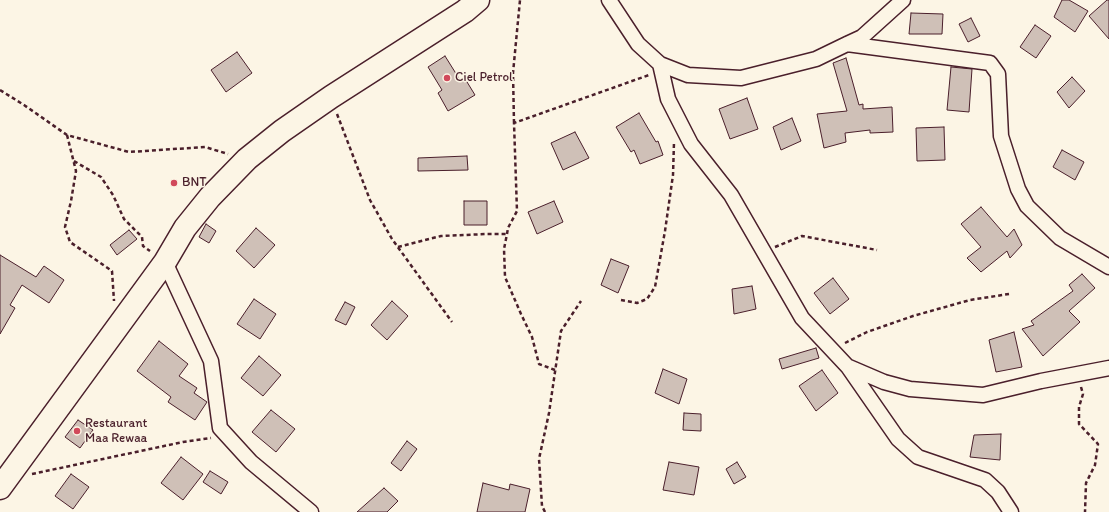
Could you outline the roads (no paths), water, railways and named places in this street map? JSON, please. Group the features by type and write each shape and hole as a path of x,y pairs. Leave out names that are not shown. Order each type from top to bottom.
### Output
{"highway":[{"path":"3,484 165,262 190,222 210,197 247,159 282,131 330,97 466,11 478,0"}],"street":[{"path":"609,0 638,44 660,67 668,98 691,144 731,195 802,318 848,367 898,439 918,457 985,480 998,492 1011,512"},
{"path":"660,67 688,75 740,78 816,59 862,37 903,0"},
{"path":"847,44 990,63 998,74 1001,136 1018,188 1027,206 1060,238 1109,267"},
{"path":"165,262 211,361 220,428 251,462 311,512"},
{"path":"848,367 884,382 910,389 983,395 1041,381 1109,368"}],"place":[{"name":"Ciel Petrol","path":"447,78"},
{"name":"BNT","path":"174,183"},
{"name":"Restaurant Maa Rewaa","path":"77,431"}]}
